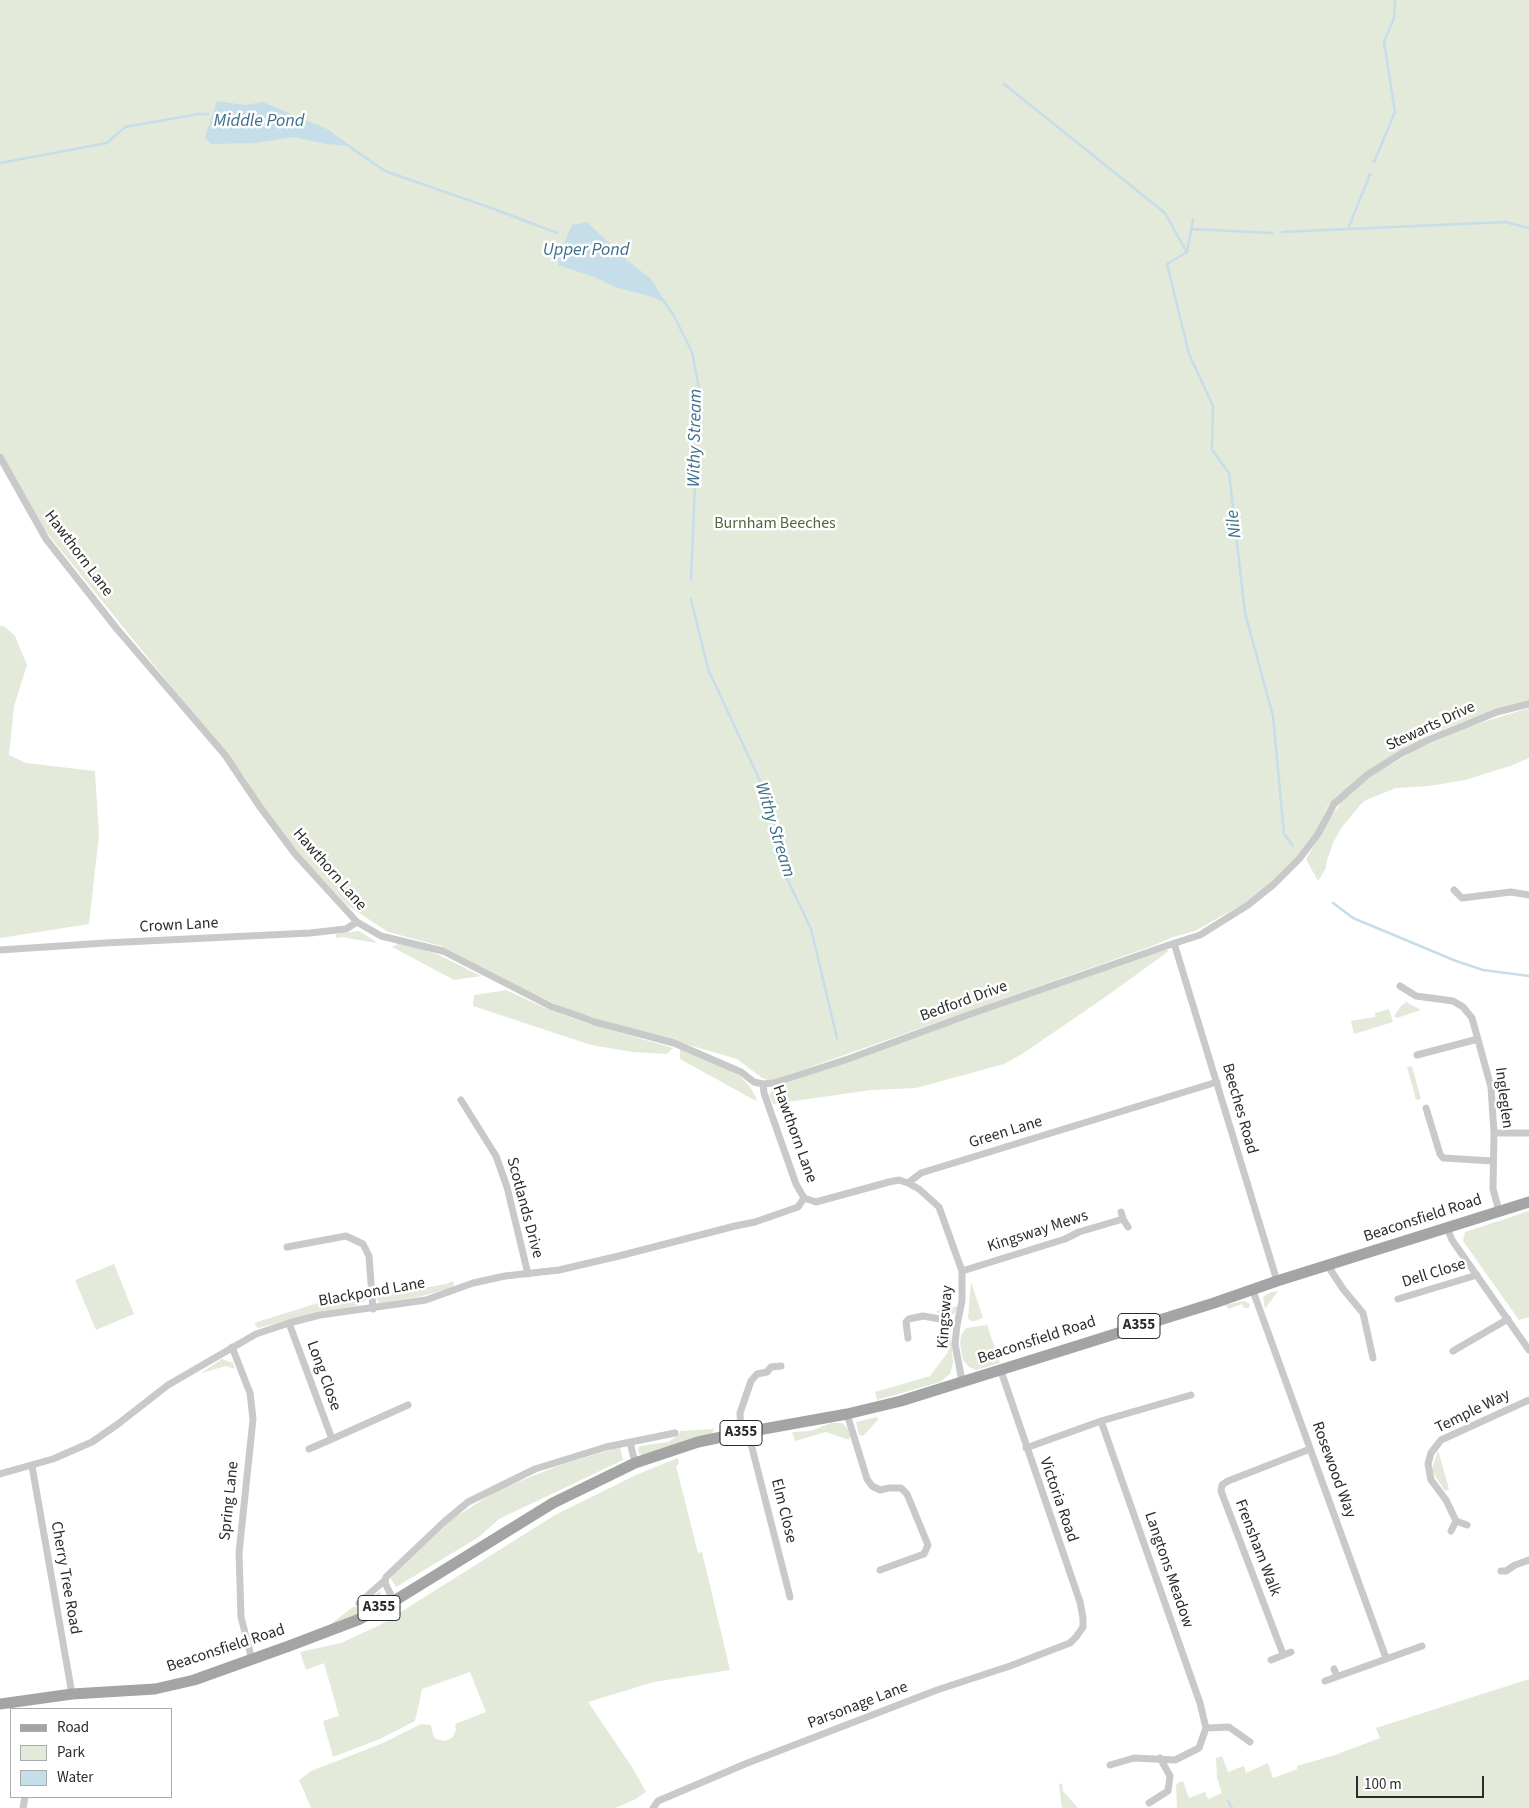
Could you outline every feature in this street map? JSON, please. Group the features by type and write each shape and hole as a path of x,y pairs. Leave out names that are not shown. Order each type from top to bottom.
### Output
{"main road":[{"name":"Beaconsfield Road","path":"7,1706 72,1694 155,1689 194,1680 329,1632 360,1618 394,1601 553,1503 635,1463 698,1442 847,1414 901,1401 1529,1202"}],"street":[{"name":"Hawthorn Lane","path":"0,457 46,539 117,629 225,755 294,854 356,922 380,936 443,951 550,1006 595,1022 674,1042 741,1072 754,1082 763,1084 764,1093 796,1184 804,1198"},
{"name":"Stewarts Drive","path":"1174,943 1200,935 1248,905 1273,886 1300,858 1318,834 1334,804 1367,776 1402,753 1428,740 1497,712 1529,704"},
{"path":"1454,890 1462,898 1511,892 1529,895"},
{"name":"Crown Lane","path":"0,950 310,933 346,929 356,922"},
{"name":"Beeches Road","path":"1174,943 1277,1281"},
{"name":"Bedford Drive","path":"763,1084 774,1083 848,1059 1174,943"},
{"name":"Ingleglen","path":"1400,986 1416,996 1453,1001 1463,1007 1472,1018 1491,1087 1494,1133 1493,1190 1499,1211"},
{"path":"1417,1055 1478,1039"},
{"name":"Green Lane","path":"804,1198 816,1202 889,1182 899,1180 908,1183 921,1173 1217,1082"},
{"name":"Scotlands Drive","path":"461,1100 496,1156 508,1187 528,1274"},
{"path":"1426,1108 1440,1154 1443,1158 1493,1161"},
{"path":"1494,1133 1529,1133"},
{"name":"Kingsway","path":"908,1183 939,1207 962,1270 962,1301 955,1344 962,1381"},
{"name":"Blackpond Lane","path":"0,1474 32,1466 92,1442 168,1385 256,1334 320,1315 426,1300 473,1283 505,1276 558,1270 619,1256 754,1222 798,1207 804,1198"},
{"name":"Kingsway Mews","path":"962,1270 1065,1239 1122,1216 1128,1227"},
{"path":"1447,1228 1452,1240 1529,1350"},
{"path":"287,1247 346,1236 363,1244 368,1256 373,1309"},
{"path":"1328,1266 1343,1289 1363,1313 1373,1358"},
{"name":"Dell Close","path":"1398,1299 1477,1275"},
{"name":"Rosewood Way","path":"1253,1291 1386,1658"},
{"path":"908,1338 906,1322 909,1319 923,1316 957,1325"},
{"path":"1453,1352 1508,1319"},
{"name":"Long Close","path":"289,1323 332,1439"},
{"name":"Spring Lane","path":"232,1347 250,1393 253,1419 239,1554 242,1617 252,1660"},
{"name":"Elm Close","path":"781,1366 757,1374 751,1382 740,1413 790,1597"},
{"name":"Victoria Road","path":"1001,1370 1080,1602 1083,1627 1076,1637"},
{"path":"1026,1448 1101,1421 1191,1395"},
{"name":"Temple Way","path":"1456,1521 1446,1500 1431,1480 1428,1464 1431,1454 1441,1440 1529,1400"},
{"name":"Long Close","path":"310,1448 408,1405"},
{"path":"847,1414 867,1479 872,1486 880,1490 901,1488 907,1494 928,1545 924,1554 880,1570"},
{"name":"Langtons Meadow","path":"1101,1421 1200,1703 1206,1728"},
{"path":"359,1603 390,1572 468,1502 535,1469 606,1447 675,1433"},
{"path":"630,1442 635,1463"},
{"name":"Frensham Walk","path":"1283,1654 1262,1590 1220,1491 1222,1485 1228,1481 1310,1449"},
{"name":"Cherry Tree Road","path":"32,1466 72,1694"},
{"path":"1451,1531 1456,1521 1467,1525"},
{"path":"1501,1571 1529,1560"},
{"path":"384,1580 394,1601"},
{"name":"Parsonage Lane","path":"653,1808 658,1801 745,1764 937,1690 1010,1666 1070,1643 1076,1637"},
{"path":"1325,1681 1336,1673 1422,1646"},
{"path":"1271,1660 1291,1652"},
{"path":"1110,1765 1134,1758 1175,1760 1199,1748 1206,1728 1229,1727 1240,1733 1250,1742"},
{"path":"1148,1803 1168,1791 1170,1776 1160,1758"}],"green space":[{"name":"Burnham Beeches","path":"0,0 1529,0 1529,701 1497,709 1433,733 1405,747 1371,769 1328,806 1314,836 1299,855 1267,887 1243,904 1195,931 1173,937 771,1081 762,1078 737,1059 581,1014 538,997 441,946 388,932 347,905 297,852 258,800 246,779 39,523 0,452"},
{"path":"0,626 4,626 15,636 27,665 14,706 9,755 26,763 95,771 99,835 89,924 0,938"},
{"path":"1529,708 1529,758 1465,780 1429,786 1396,788 1366,800 1342,827 1334,841 1326,868 1318,881 1306,859 1330,818 1347,795 1368,778 1417,749 1470,726"},
{"path":"359,931 376,943 342,937 336,938 336,934"},
{"path":"398,944 437,954 481,976 454,980 392,947"},
{"path":"1165,949 1169,951 1101,1000 1022,1054 1004,1064 916,1088 871,1090 773,1104 769,1095 775,1087"},
{"path":"506,990 545,1008 580,1021 673,1048 667,1054 632,1052 591,1045 473,1006 474,995"},
{"path":"1406,1002 1421,1010 1397,1018 1394,1016 1401,1006"},
{"path":"1389,1009 1393,1022 1354,1034 1351,1021 1375,1017 1375,1013"},
{"path":"680,1049 722,1066 740,1076 750,1087 757,1099 756,1101 680,1059"},
{"path":"1412,1066 1421,1099 1416,1100 1407,1067"},
{"path":"1529,1211 1529,1317 1519,1320 1463,1241 1465,1232"},
{"path":"114,1264 134,1314 96,1330 75,1280"},
{"path":"453,1281 454,1286 448,1289 418,1297 380,1303 376,1298 375,1292 379,1294 400,1292 446,1284"},
{"path":"971,1282 983,1318 975,1321 971,1321 968,1318"},
{"path":"1278,1291 1265,1309 1263,1297 1271,1292"},
{"path":"362,1294 366,1300 357,1306 322,1311 258,1328 254,1323 321,1302"},
{"path":"1244,1301 1250,1304 1249,1308 1244,1308 1242,1304 1229,1309 1225,1305"},
{"path":"958,1306 954,1314 948,1316 942,1316 936,1311"},
{"path":"987,1325 1000,1363 976,1370 969,1367 963,1360 960,1344 961,1335 966,1328"},
{"path":"940,1327 949,1328 951,1333 953,1364 950,1374 940,1382 877,1400 875,1392 930,1376 948,1352 947,1342"},
{"path":"222,1359 233,1363 235,1369 226,1366 201,1373"},
{"path":"877,1417 878,1420 863,1436 859,1435 856,1422"},
{"path":"831,1423 842,1423 848,1429 849,1440 826,1432 795,1441 792,1432 811,1431"},
{"path":"714,1429 712,1434 644,1455 639,1454 638,1449 640,1446 668,1442 679,1435 680,1431"},
{"path":"620,1447 623,1460 499,1519 479,1537 396,1587 390,1577 455,1517 500,1489 563,1464"},
{"path":"1438,1450 1449,1489 1445,1491 1432,1469"},
{"path":"678,1458 679,1464 676,1466 698,1553 702,1552 730,1670 654,1682 588,1702 632,1767 646,1792 634,1800 615,1808 311,1808 299,1780 311,1771 383,1743 421,1724 431,1725 436,1739 445,1741 452,1738 456,1730 455,1724 486,1712 470,1672 422,1689 415,1721 380,1739 333,1757 323,1721 339,1716 324,1663 306,1670 300,1652 341,1643 380,1625 555,1515 638,1474"},
{"path":"380,1591 383,1601 361,1613 328,1626 353,1607 359,1606"},
{"path":"1529,1679 1529,1808 1177,1808 1176,1784 1183,1781 1189,1798 1205,1792 1208,1799 1222,1793 1217,1778 1216,1758 1222,1756 1228,1772 1244,1766 1246,1773 1268,1763 1273,1778 1297,1769 1297,1766 1335,1755 1380,1738 1376,1728"},
{"path":"1062,1783 1063,1791 1078,1808 1062,1808 1059,1785"}],"water":[{"name":"Middle Pond","path":"217,101 245,105 263,102 327,129 351,146 326,144 294,137 255,143 211,144 205,137"},
{"name":"Upper Pond","path":"587,222 628,261 651,279 666,303 653,297 617,288 594,277 558,265 559,255 572,225"}],"waterway":[{"path":"1374,162 1395,112 1384,42 1394,18 1395,0"},
{"path":"1004,84 1165,213 1186,251"},
{"name":"Withy Stream","path":"0,163 107,143 125,127 208,114"},
{"name":"Withy Stream","path":"347,145 385,171 557,233"},
{"path":"1348,229 1370,174"},
{"name":"Nile","path":"1193,220 1187,252 1167,264 1189,354 1213,406 1212,450 1229,473 1245,613 1273,716 1284,834 1293,846"},
{"path":"1282,232 1505,222 1529,228"},
{"path":"1191,229 1272,233"},
{"name":"Withy Stream","path":"663,300 673,314 692,352 699,388 691,580"},
{"name":"Withy Stream","path":"691,599 708,669 766,794 784,872 811,929 837,1038"},
{"path":"1333,903 1353,918 1456,961 1483,970 1529,976"},
{"path":"1228,1801 1232,1808"}]}
